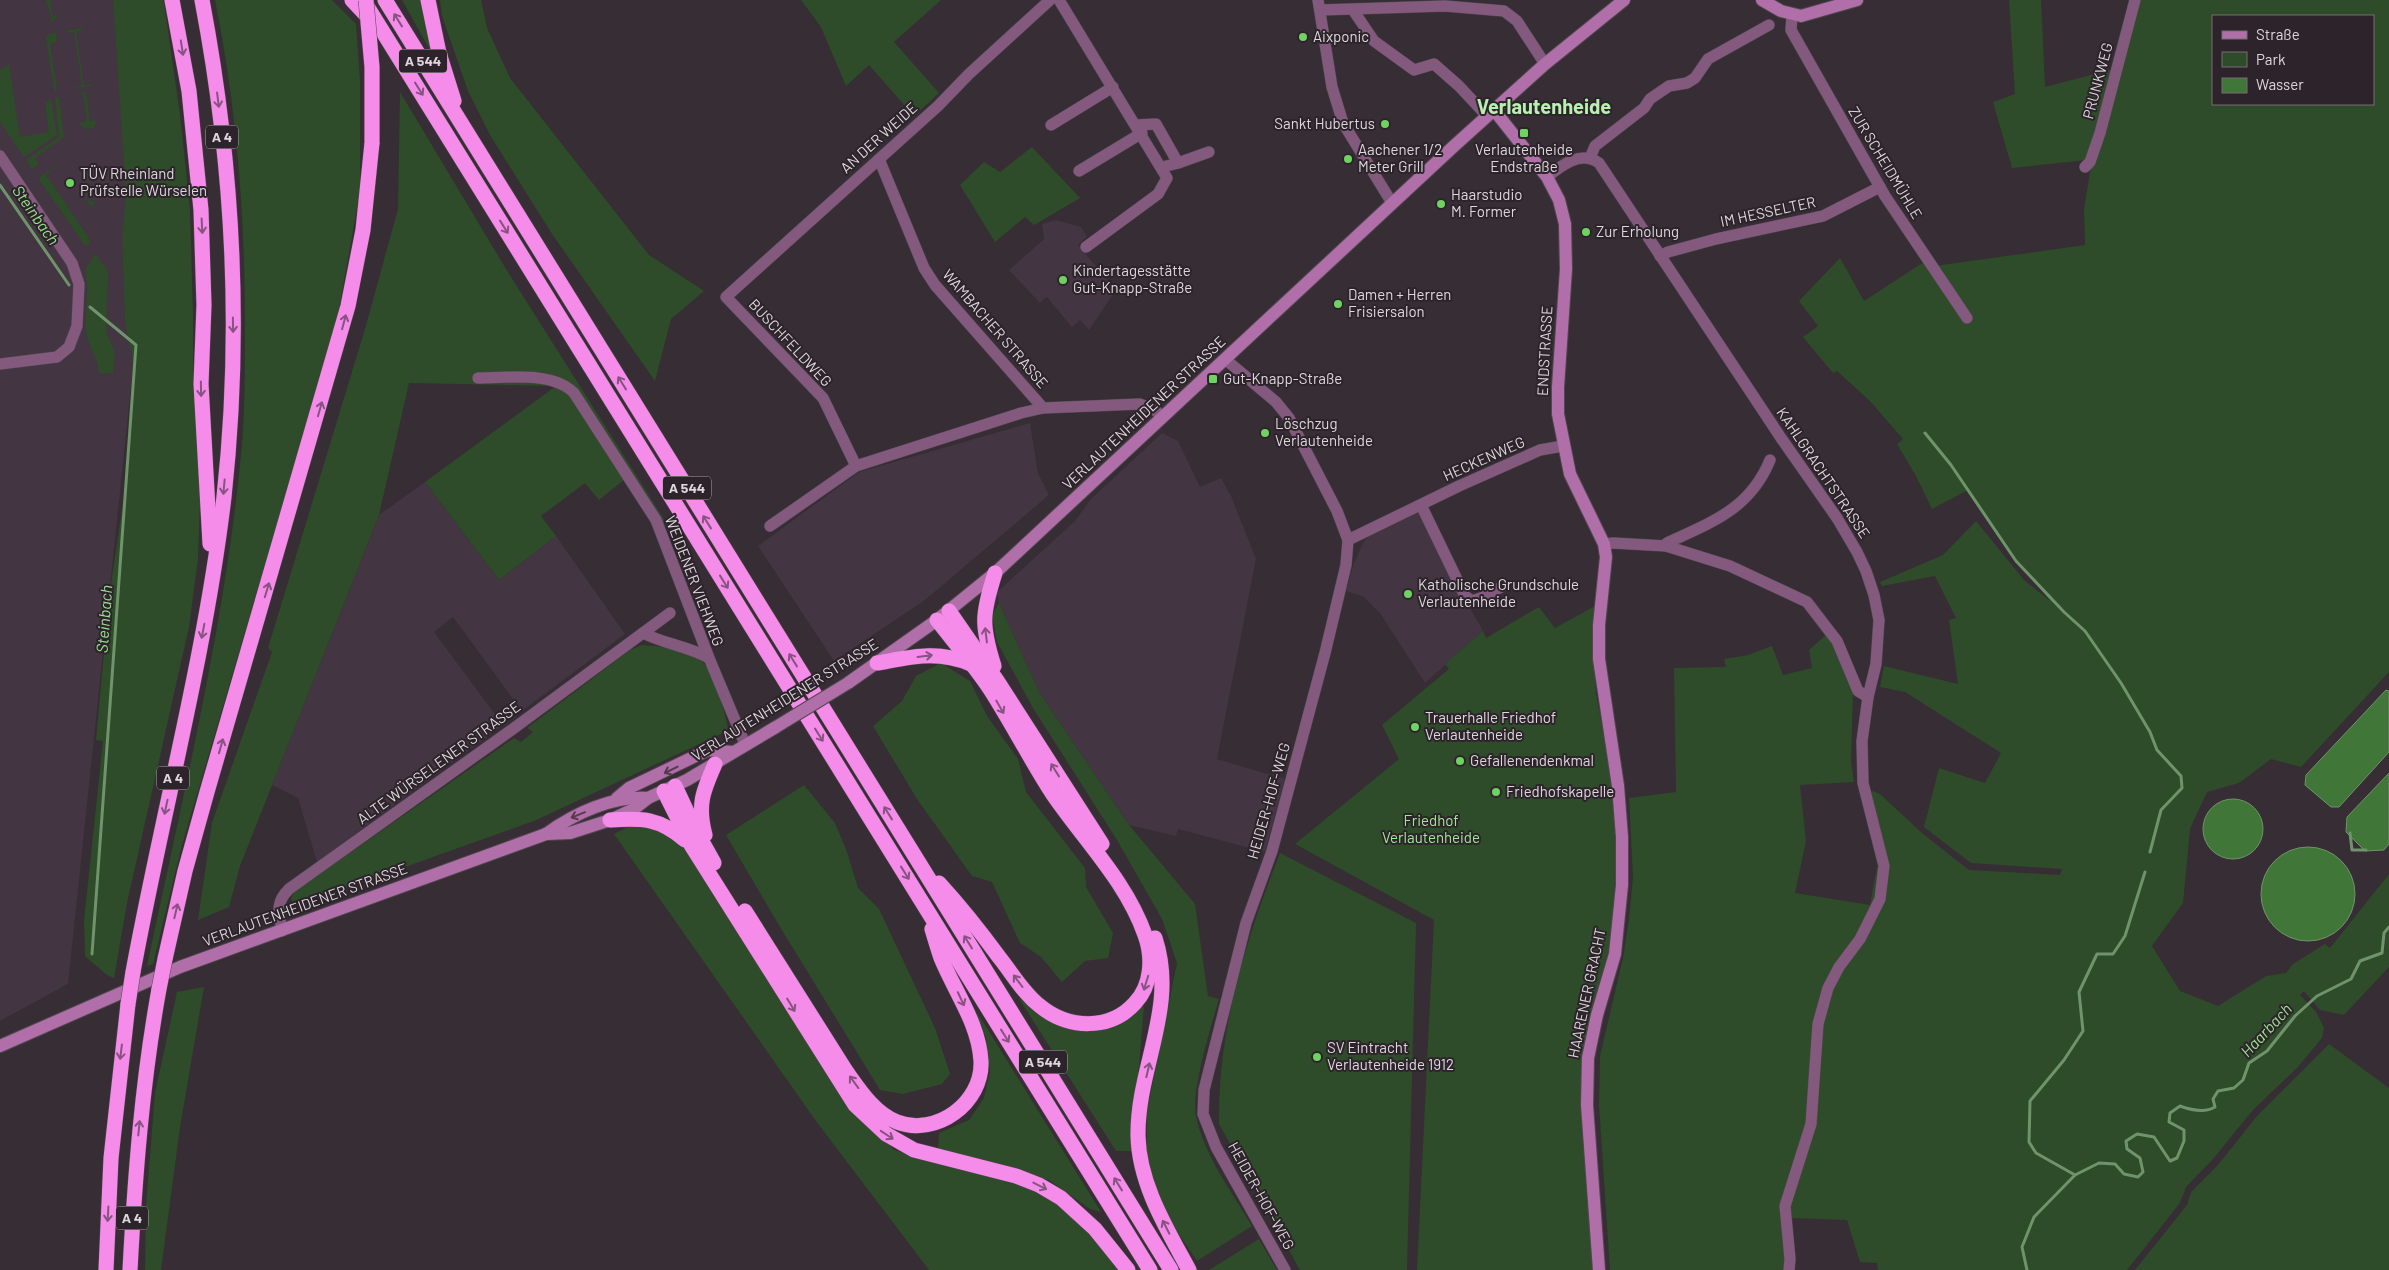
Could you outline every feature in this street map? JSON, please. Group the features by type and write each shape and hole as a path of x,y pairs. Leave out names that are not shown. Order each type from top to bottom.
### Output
{"highway":[{"path":"172,0 189,90 200,202 204,296 201,384 211,583"},
{"name":"A 4","path":"106,1270 111,1158 128,1004 211,583 224,496 230,426 233,356 232,276 220,115 202,0"},
{"path":"352,0 384,33"},
{"name":"A 4","path":"130,1270 135,1166 143,1090 165,959 185,871 207,792 348,306 363,230 372,143 372,67 364,0"},
{"name":"A 544","path":"364,0 1150,1270"},
{"name":"A 544","path":"385,0 1171,1270"},
{"path":"428,0 439,53 460,121"},
{"path":"995,573 983,617 987,644 998,682"},
{"path":"913,854 964,910 1030,997 1046,1011 1074,1023 1098,1023 1120,1016 1140,998 1148,979 1149,950 1133,908 1112,872 1053,794 943,616"},
{"path":"943,616 998,682 1119,871 1146,916 1156,941 1163,987 1162,1007 1141,1105 1139,1150 1154,1202 1189,1270"},
{"path":"877,663 935,654 954,657 974,666"},
{"path":"714,862 700,811 705,787 715,764"},
{"path":"670,789 846,1071 864,1095 879,1110 897,1122 924,1125 944,1120 962,1106 970,1097 981,1072 974,1028 941,958 924,905"},
{"path":"670,789 691,845 845,1092 877,1128 914,1150 1016,1176 1038,1185 1061,1198 1078,1212 1128,1270"},
{"path":"610,820 657,821 665,824 691,845"}],"main road":[{"name":"VERLAUTENHEIDENER STRASSE","path":"546,834 570,833 610,820 634,809 648,798 670,789 715,764 744,744 776,727 848,683 943,616 995,573 1490,113 1545,64 1624,0"},
{"path":"1762,0 1792,16 1809,15 1857,0"},
{"name":"ENDSTRASSE","path":"1490,113 1547,177 1559,200 1565,224 1566,269 1558,386 1558,414 1570,474 1604,544"},
{"name":"HAARENER GRACHT","path":"1600,1270 1587,1105 1588,1058 1615,954 1620,917 1622,846 1618,786 1603,698 1599,660 1599,625 1606,574 1604,544"},
{"path":"612,801 629,788 708,750 732,752"},
{"name":"VERLAUTENHEIDENER STRASSE","path":"0,1046 180,967 546,834 565,820 612,801 630,797 648,798"}],"street":[{"name":"AN DER WEIDE","path":"726,297 879,159 1050,0"},
{"path":"1059,0 1163,168 1167,178 1158,194 1086,247"},
{"name":"PRUNKWEG","path":"2086,167 2090,162 2100,133 2135,0"},
{"path":"1392,203 1343,124 1332,87 1319,5 1353,10 1445,6 1504,11 1517,21 1545,64"},
{"path":"1353,10 1374,41 1414,70 1434,64 1490,113"},
{"name":"ZUR SCHEIDMÜHLE","path":"1792,16 1791,30 1880,187 1968,318"},
{"path":"1547,177 1578,158 1590,158 1595,146 1644,108 1650,99 1669,86 1687,83 1695,78 1708,59 1769,25"},
{"path":"1051,124 1113,87"},
{"path":"1079,171 1139,129 1156,124 1178,163"},
{"path":"1163,168 1209,152"},
{"path":"0,156 48,224 72,263 79,284 77,326 68,347 57,357 0,364"},
{"name":"KAHLGRACHTSTRASSE","path":"1590,158 1599,162 1604,168 1660,256 1837,518 1857,552 1874,595 1879,620 1876,664 1868,697 1862,741 1863,783 1884,866 1880,899 1860,939 1839,967 1828,988 1818,1024 1812,1124 1785,1206 1790,1259 1789,1270"},
{"name":"WAMBACHER STRASSE","path":"879,159 924,268 935,285 1043,408"},
{"name":"IM HESSELTER","path":"1660,256 1668,252 1716,239 1823,216 1880,187"},
{"name":"BUSCHFELDWEG","path":"726,297 823,398 856,466"},
{"name":"HEIDER-HOF-WEG","path":"1225,359 1276,402 1289,418 1337,511 1348,540 1346,565 1325,653 1272,851 1246,923 1204,1090 1203,1114 1216,1147 1286,1270"},
{"name":"WEIDENER VIEHWEG","path":"478,378 524,378 556,382 566,385 574,394 656,520 744,744"},
{"path":"770,526 856,466 1043,408 1140,404 1155,410 1162,417"},
{"name":"HECKENWEG","path":"1348,540 1540,450 1563,446"},
{"path":"1666,546 1667,542 1724,516 1736,507 1762,478 1770,460"},
{"path":"1421,505 1465,596 1472,600 1481,598 1503,586"},
{"path":"1604,544 1666,546 1730,566 1807,602 1837,641 1858,691 1868,697"},
{"name":"ALTE WÜRSELENER STRASSE","path":"282,931 279,906 281,898 289,889 510,731 670,613"},
{"path":"643,633 657,640 696,651 709,658"}],"shaded area":[{"path":"0,0 113,0 142,283 68,984 0,1021"},
{"name":"Kindertagesstätte Gut-Knapp-Straße","path":"1056,220 1081,227 1087,236 1078,245 1116,290 1089,330 1080,320 1072,327 1047,297 1040,303 1009,270 1044,239 1042,224"},
{"path":"1030,423 1038,473 1049,495 925,600 834,661 758,546 859,472"},
{"path":"1162,433 1178,441 1200,487 1221,478 1231,496 1256,559 1217,759 1285,779 1265,852 1178,829 1176,836 1129,825 1039,692 999,603 997,592 1075,521 1091,499"},
{"path":"425,482 499,580 556,536 625,634 522,711 453,617 434,632 503,725 317,862 298,798 272,785 379,515"},
{"name":"Katholische Grundschule Verlautenheide","path":"1420,511 1436,548 1483,631 1425,683 1380,613 1364,597 1346,591 1353,566 1363,543 1370,534"}],"green space":[{"path":"46,0 50,0 53,16 60,15 47,25 52,18"},
{"path":"113,0 163,0 164,3 180,114 190,209 193,379 200,499 198,559 189,627 127,903 114,978 107,975 85,956 84,921 103,741 96,740 109,598 126,483 135,369 125,322 122,236 126,195"},
{"path":"215,0 332,0 356,24 360,81 360,191 337,321 182,845 153,964 147,966 189,772 214,642 235,511 242,445 245,286 241,204 229,81"},
{"path":"402,0 422,0 430,50"},
{"path":"440,0 481,0 487,28 510,78 649,255 704,291 671,319 655,381 552,234 490,135 468,91 442,16"},
{"path":"801,0 941,0 894,42 939,93 914,116 869,65 846,86 821,27"},
{"path":"2009,0 2041,0 2045,87 2114,69 2087,160 2012,168 1993,102 2015,94"},
{"path":"2139,0 2389,0 2389,672 2301,767 2271,759 2239,783 2207,792 2190,829 2183,903 2152,946 2180,991 2218,1006 2266,976 2286,973 2293,964 2325,944 2330,948 2389,874 2389,967 2344,1015 2320,1010 2304,991 2300,995 2317,1013 2324,1028 2322,1038 2298,1067 2253,1110 2213,1159 2186,1187 2180,1203 2127,1270 1878,1270 1877,1263 1860,1262 1847,1220 1790,1218 1789,1197 1798,1174 1822,1024 1831,989 1883,899 1870,793 1873,791 1880,794 1922,833 1969,870 2060,875 2062,869 1971,863 1924,827 1939,768 1985,783 2001,753 1905,692 1880,687 1884,666 1958,684 1949,620 1956,618 1935,576 1882,586 1880,582 1943,555 1976,521 2024,580 2050,601 2017,560 1968,490 1932,509 1916,476 1897,444 1903,439 1870,401 1837,371 1833,373 1803,337 1818,326 1799,301 1840,258 1864,301 1924,262 1935,266 2085,245 2084,209 2090,172 2103,134"},
{"path":"82,28 83,30 76,32 84,85 91,84 91,86 75,88 82,85 74,32 66,33 66,31"},
{"path":"56,33 57,42 50,44 57,90 54,90 46,38 49,34"},
{"path":"9,64 20,137 49,132 45,103 51,99 57,135 24,157 0,122 0,70"},
{"path":"92,91 86,94 90,121 97,120 94,128 85,129 79,123 87,121 83,95 76,94"},
{"path":"400,92 506,269 667,524 654,522 625,479 599,500 585,483 541,516 556,536 499,580 425,482 556,386 409,383 379,515 240,866 229,907 198,920 212,823 272,652 268,648 365,329 398,209"},
{"path":"59,97 64,137 35,158 39,164 32,169 26,160 59,137 55,98"},
{"path":"1032,147 1080,198 1034,225 1025,217 995,242 960,185 984,162 1000,172"},
{"path":"64,161 46,175 89,238 90,242 86,247 38,178"},
{"path":"93,164 95,171 88,171 87,200 94,201 94,205 91,207 86,201 87,170"},
{"path":"95,254 108,271 106,332 115,352 113,373 99,373 87,336 87,278 85,270"},
{"path":"999,603 1039,692 1129,825 1195,904 1208,996 1219,999 1199,1075 1196,1091 1196,1116 1205,1145 1212,1159 1252,1226 1197,1261 1164,1212 1147,1161 1147,1111 1177,963 1162,919 1117,840 1033,708 997,642 992,615"},
{"name":"Friedhof Verlautenheide","path":"1595,606 1592,625 1596,694 1610,767 1616,837 1614,916 1608,953 1591,1014 1593,1270 1417,1270 1434,920 1295,844 1399,759 1382,725 1449,669 1445,664 1483,631 1486,638 1539,607 1555,628"},
{"path":"1828,633 1853,688 1851,762 1854,782 1800,785 1806,841 1795,893 1870,905 1877,867 1881,867 1877,898 1857,937 1825,988 1808,1124 1792,1171 1785,1270 1610,1270 1599,1104 1600,1056 1623,958 1629,919 1633,877 1629,798 1676,792 1674,668 1726,667 1724,659 1748,655 1772,646 1783,675 1812,668 1809,650"},
{"path":"642,645 676,649 695,656 701,661 707,668 721,699 728,728 725,732 534,821 299,905 293,904 291,898 294,892 514,738 521,742 533,732 527,728 630,650"},
{"path":"941,663 970,681 987,716 1018,759 1026,792 1085,868 1086,887 1113,933 1108,958 1085,961 1062,982 1041,957 1020,943 992,882 972,876 917,799 873,726 902,701 916,676"},
{"path":"804,785 835,823 847,852 858,888 879,909 935,1028 950,1074 942,1084 903,1094 880,1090 726,835"},
{"path":"632,825 667,831 705,870 855,1111 894,1150 1024,1186 1068,1210 1122,1270 929,1270 816,1121 614,834"},
{"name":"SV Eintracht Verlautenheide 1912","path":"1280,853 1416,923 1407,1270 1300,1270 1219,1124 1223,1053 1236,986 1245,953"},
{"path":"204,987 180,1127 161,1270 145,1270 146,1206 155,1093 177,992"},
{"path":"1018,997 1045,1017 1103,1029 1124,1021 1144,1006 1132,1151 1116,1151"},
{"path":"975,1009 1101,1212 1090,1209 1049,1180 991,1162 938,1149 939,1133 969,1120 984,1098 990,1072 986,1038"},
{"path":"2329,1044 2389,1088 2389,1270 2135,1270 2187,1205 2191,1192 2218,1165 2257,1116"},
{"path":"1259,1239 1277,1270 1209,1270"}],"water":[{"path":"2386,690 2389,691 2389,752 2339,807 2331,807 2305,785 2306,775"},
{"path":"2389,773 2389,844 2384,850 2365,851 2346,832 2347,817"},
{"path":"2233,799 2249,804 2254,808 2258,813 2263,829 2258,845 2254,850 2249,854 2233,859 2217,854 2212,850 2208,845 2203,829 2208,813 2212,808 2217,804"},
{"path":"2308,847 2326,850 2341,861 2352,876 2355,894 2352,912 2341,927 2326,938 2308,941 2290,938 2275,927 2264,912 2261,894 2264,876 2275,861 2290,850"}],"waterway":[{"name":"Steinbach","path":"0,185 69,285"},
{"name":"Steinbach","path":"90,307 136,345 92,954"},
{"path":"1925,433 1951,465 2016,561 2064,612 2085,631 2121,683 2150,732 2157,750 2181,776 2182,788 2161,810 2150,852"},
{"path":"2350,833 2352,850 2366,850"},
{"path":"2075,1175 2036,1153 2029,1142 2030,1101 2064,1060 2083,1031 2079,992 2097,954 2113,954 2125,936 2145,872"},
{"name":"Haarbach","path":"2027,1270 2022,1247 2034,1217 2075,1175 2099,1163 2115,1164 2124,1174 2138,1177 2143,1172 2140,1158 2127,1149 2126,1141 2137,1134 2154,1137 2170,1161 2177,1158 2184,1141 2184,1130 2169,1122 2170,1113 2180,1106 2198,1110 2207,1110 2215,1107 2213,1099 2218,1091 2234,1088 2243,1080 2249,1063 2267,1051 2295,1016 2317,996 2351,979 2360,961 2382,953 2384,933 2389,927"}],"place":[{"name":"Aixponic","path":"1303,37"},
{"name":"Sankt Hubertus","path":"1385,124"},
{"name":"Verlautenheide Endstraße","path":"1524,133"},
{"name":"Aachener 1/2 Meter Grill","path":"1348,159"},
{"name":"TÜV Rheinland Prüfstelle Würselen","path":"70,183"},
{"name":"Haarstudio M. Former","path":"1441,204"},
{"name":"Zur Erholung","path":"1586,232"},
{"name":"Kindertagesstätte Gut-Knapp-Straße","path":"1063,280"},
{"name":"Damen + Herren Frisiersalon","path":"1338,304"},
{"name":"Gut-Knapp-Straße","path":"1213,379"},
{"name":"Löschzug Verlautenheide","path":"1265,433"},
{"name":"Katholische Grundschule Verlautenheide","path":"1408,594"},
{"name":"Trauerhalle Friedhof Verlautenheide","path":"1415,727"},
{"name":"Gefallenendenkmal","path":"1460,761"},
{"name":"Friedhofskapelle","path":"1496,792"},
{"name":"SV Eintracht Verlautenheide 1912","path":"1317,1057"}],"district":[{"name":"Verlautenheide","path":"1544,107"}]}
